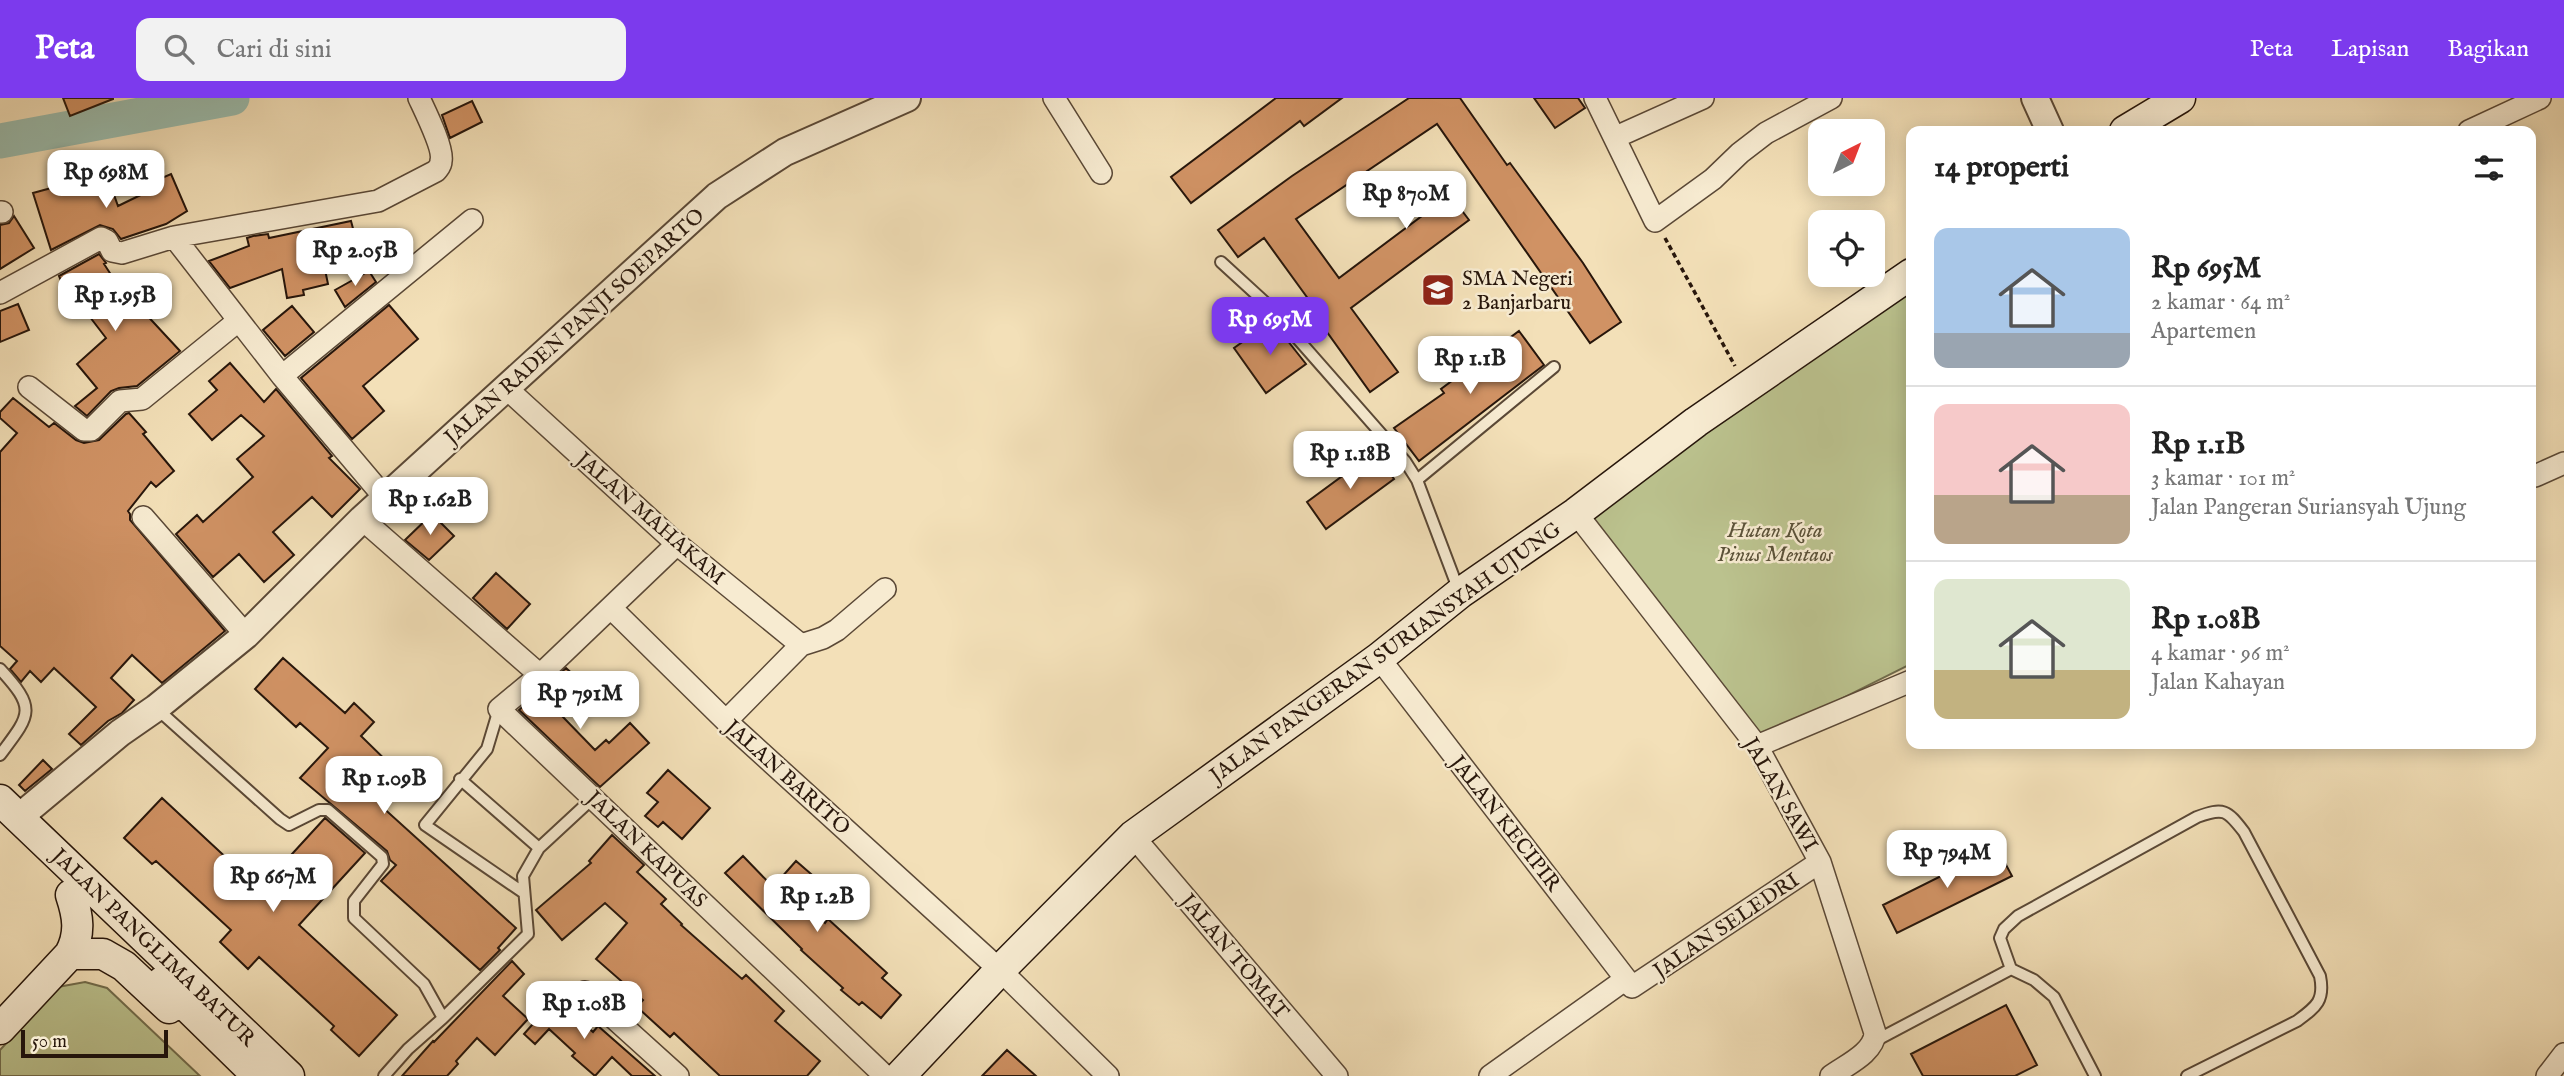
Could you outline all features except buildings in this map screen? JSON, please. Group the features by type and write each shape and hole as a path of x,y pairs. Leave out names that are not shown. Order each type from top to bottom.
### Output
{"main road":[{"path":"2133,126 2180,98"},
{"name":"JALAN PANGERAN SURIANSYAH UJUNG","path":"900,1076 1133,836 1379,658 1460,593 1576,513 1746,386 1906,277"},
{"name":"JALAN PANGLIMA BATUR","path":"6,815 71,895 258,1076"},
{"name":"JALAN PANGLIMA BATUR","path":"6,815 108,901 289,1076"},
{"path":"0,1029 70,954 78,939 78,915 71,895"},
{"path":"70,954 103,954 124,966 206,1044 229,1069 231,1076"}],"street":[{"path":"0,293 101,238 116,253 174,237 378,201 436,171 442,158 419,98"},
{"name":"JALAN RADEN PANJI SOEPARTO","path":"6,815 156,708 246,635 362,519 717,196 785,152 907,98"},
{"path":"1054,98 1101,173"},
{"path":"1595,98 1655,221 1713,179 1766,132 1831,98"},
{"path":"1616,137 1703,98"},
{"path":"2035,98 2048,126"},
{"path":"2480,126 2540,98"},
{"path":"282,376 472,220"},
{"path":"174,237 282,376 385,498"},
{"path":"29,387 88,431 120,401 142,400 238,321"},
{"name":"JALAN MAHAKAM","path":"505,387 677,544 801,645"},
{"path":"2536,476 2564,463"},
{"name":"JALAN SAWI","path":"1576,513 1757,747 1819,862 1875,1033 1875,1041"},
{"path":"143,517 246,635"},
{"path":"362,519 540,674"},
{"path":"499,709 540,674 677,544"},
{"path":"726,721 801,645 837,630 885,589"},
{"name":"JALAN BARITO","path":"611,608 726,721 1000,970 1108,1076"},
{"name":"JALAN KECIPIR","path":"1379,658 1629,983"},
{"path":"1757,747 1906,683"},
{"name":"JALAN KAPUAS","path":"499,709 885,1076"},
{"name":"JALAN TOMAT","path":"1133,836 1337,1076"},
{"name":"JALAN SELEDRI","path":"1490,1076 1629,983 1819,862"},
{"path":"585,992 678,1076"},
{"path":"1831,1076 1869,1049 1875,1041"},
{"path":"2547,1076 2564,1054"}],"lane":[{"path":"1221,262 1268,306 1305,346 1405,461 1417,480 1460,593"},
{"path":"1417,480 1554,367"},
{"path":"0,669 22,692 26,705 22,727 0,755"},
{"path":"156,708 289,825 318,810 328,810 382,857 383,864 354,901 354,918 424,984 443,1018"},
{"path":"499,709 488,749 460,779 425,825 524,893"},
{"path":"460,779 540,848"},
{"path":"383,1076 528,934 523,876 540,848 593,798"},
{"path":"2095,1076 2054,997 2034,980 2011,969 2000,938 2004,929 2018,916 2197,817 2215,810 2231,815 2244,832 2320,976 2323,990 2312,1010 2297,1021 2187,1076"},
{"path":"1875,1041 2011,969"}],"path":[{"path":"1655,221 1746,386"}],"green space":[{"name":"Hutan Kota Pinus Mentaos","path":"1906,288 1906,666 1757,741 1584,516"},
{"path":"85,982 107,988 200,1076 0,1076 0,1050 58,987"}],"waterway":[{"path":"0,141 232,98"}],"place":[{"name":"SMA Negeri 2 Banjarbaru","path":"1438,290"}]}
